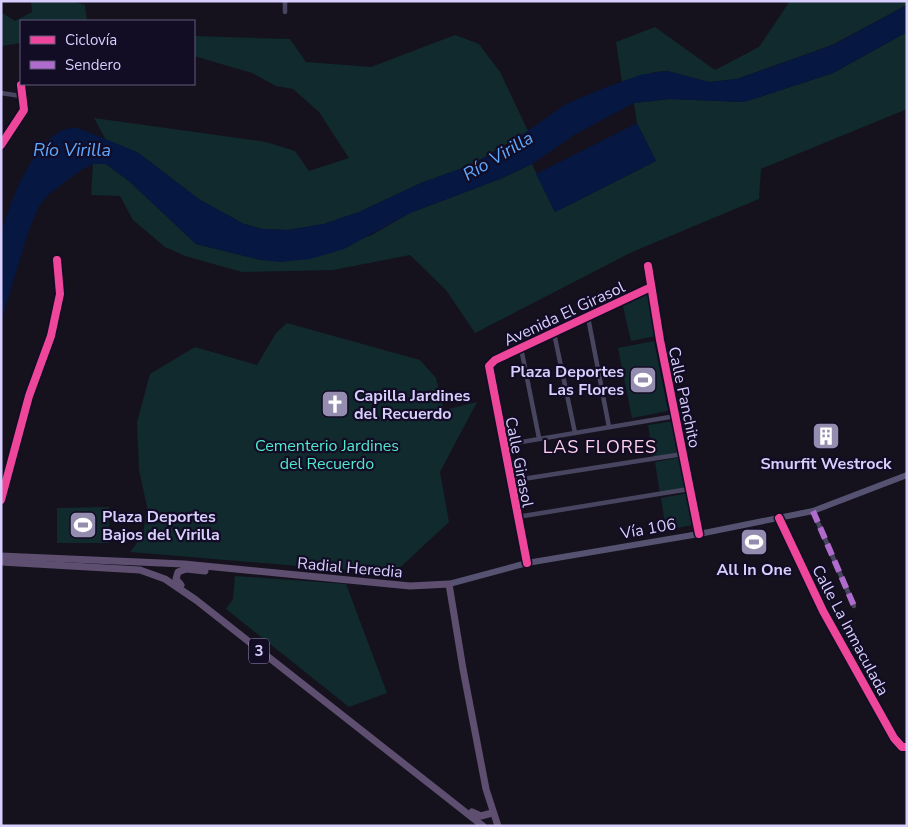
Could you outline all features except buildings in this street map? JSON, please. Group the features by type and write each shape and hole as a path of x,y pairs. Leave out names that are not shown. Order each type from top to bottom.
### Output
{"main road":[{"name":"Vía 106","path":"449,584 527,563 698,534 812,511 907,475"},
{"name":"Radial Heredia","path":"1,556 184,564 422,586 449,584"},
{"name":"3","path":"1,562 140,570 165,578 196,600 482,824"},
{"path":"196,600 178,583 175,575 178,572 186,569 310,580 343,580"},
{"path":"449,584 463,669 492,813 498,826"},
{"path":"450,798 477,815 487,816 492,813"}],"street":[{"path":"285,1 285,12"},
{"path":"1,145 24,110 21,85"},
{"path":"1,93 21,96"},
{"path":"1,500 29,396 51,336 60,294 57,260"},
{"name":"Calle Panchito","path":"648,266 698,534"},
{"name":"Avenida El Girasol","path":"489,366 495,360 651,287"},
{"path":"588,317 609,427"},
{"path":"554,333 575,433"},
{"path":"521,348 539,438"},
{"name":"Calle Girasol","path":"489,366 527,563"},
{"path":"504,445 676,416"},
{"path":"510,481 683,454"},
{"path":"517,517 689,489"},
{"path":"812,511 854,606"},
{"name":"Calle La Inmaculada","path":"779,518 823,611 846,654 894,738 902,747 907,747"}],"green space":[{"path":"31,1 71,1 85,5 87,20 20,20 20,43 1,46 1,12 15,21 32,12"},
{"path":"790,1 907,1 907,5 832,45 737,79 709,82 667,71 655,72 622,82 616,42 655,27 715,70 759,47"},
{"path":"907,32 907,109 761,169 759,199 632,252 475,333 446,290 410,255 333,270 242,272 185,256 165,247 133,220 120,196 91,195 93,164 106,164 129,181 196,244 261,260 370,236 410,213 500,179 532,164 555,212 656,161 637,123 634,103 670,99 744,102 833,73"},
{"path":"455,35 479,44 500,72 528,131 471,165 421,183 359,212 324,224 288,230 262,229 244,224 200,200 137,152 106,140 94,118 266,142 295,151 309,171 349,158 319,112 293,89 276,86 252,73 195,56 195,36 290,39 306,62 371,67"},
{"path":"644,292 649,294 656,336 631,341 622,302"},
{"name":"Cementerio Jardines del Recuerdo","path":"287,323 420,360 436,378 444,410 477,402 440,472 449,522 393,574 130,552 143,535 147,507 139,470 137,422 150,374 195,347 257,365 276,333"},
{"name":"Plaza Deportes Las Flores","path":"654,341 668,411 632,418 618,348"},
{"path":"675,421 680,453 653,457 648,425"},
{"path":"682,457 687,489 660,494 655,462"},
{"path":"688,493 693,525 666,530 661,498"},
{"name":"Plaza Deportes Bajos del Virilla","path":"109,507 109,543 57,543 57,508"},
{"path":"235,576 346,584 387,693 349,707 226,609 233,599"}],"water":[{"name":"Río Virilla","path":"907,5 907,32 833,73 744,102 670,99 634,103 574,135 532,164 500,179 410,213 344,249 310,259 281,262 261,260 196,244 129,181 106,164 93,164 81,170 49,194 39,206 29,230 1,321 1,240 4,226 26,170 37,153 50,139 63,130 78,128 137,152 200,200 244,224 262,229 288,230 324,224 359,212 421,183 471,165 509,144 566,104 604,88 640,75 667,71 709,82 737,79 833,45"},
{"path":"637,123 656,161 555,212 536,174"}],"marked path":[{"path":"813,511 854,606"}],"cycle path":[{"path":"1,145 24,110 21,85"},
{"path":"1,500 29,396 51,336 60,294 57,260"},
{"path":"648,266 660,340 699,534"},
{"path":"527,563 489,366 495,360 651,287"},
{"path":"779,518 823,611 894,738 902,747 907,747"}],"place":[{"name":"Plaza Deportes Las Flores","path":"643,380"},
{"name":"Capilla Jardines del Recuerdo","path":"335,404"},
{"name":"Smurfit Westrock","path":"826,436"},
{"name":"Plaza Deportes Bajos del Virilla","path":"83,525"},
{"name":"All In One","path":"754,542"}],"district":[{"name":"LAS FLORES","path":"600,447"}]}
